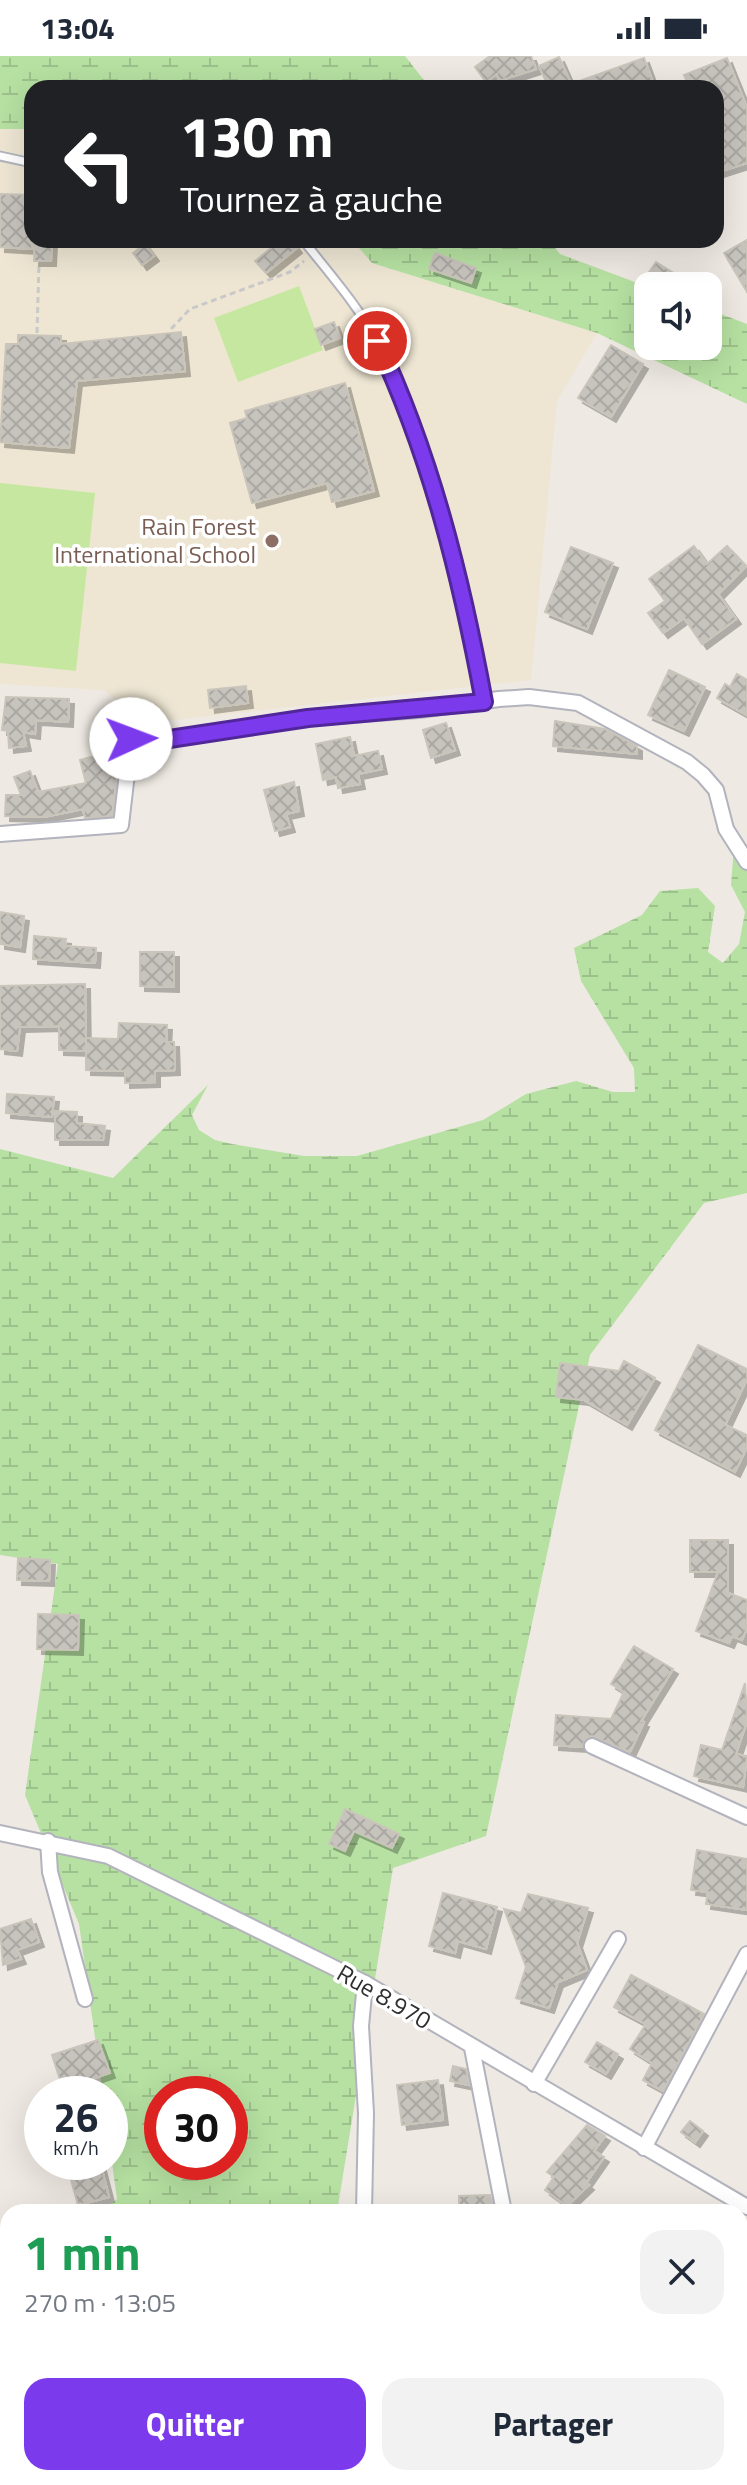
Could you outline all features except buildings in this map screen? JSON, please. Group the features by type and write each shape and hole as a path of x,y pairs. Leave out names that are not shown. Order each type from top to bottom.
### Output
{"street":[{"path":"0,834 121,825 131,739 143,743 308,718 529,697 578,703 687,762 716,790 726,829 747,862"},
{"path":"592,1746 747,1817"},
{"name":"Rue 8.970","path":"0,1833 108,1856 365,1983 742,2204"},
{"path":"48,1841 50,1872 85,1999"},
{"path":"534,2084 618,1939"},
{"path":"644,2148 747,1954"},
{"path":"364,2204 366,2113 361,2026 365,1983"},
{"path":"472,2048 502,2204"}],"lane":[{"path":"0,156 24,161"},
{"path":"309,248 377,341 401,391 429,471 465,599 484,702"}],"path":[{"path":"171,329 190,309 290,272 314,254"},
{"path":"37,333 39,263"}],"shaded area":[{"name":"Rain Forest International School","path":"0,129 24,129 24,248 359,248 372,263 597,333 557,401 531,680 147,723 103,690 0,684"}],"green space":[{"path":"0,56 405,56 424,80 24,80 24,129 0,129"},
{"path":"359,248 555,248 560,254 634,282 634,351 597,333 372,263"},
{"path":"299,286 323,350 238,382 214,318"},
{"path":"722,314 747,324 747,404 654,360 722,360"},
{"path":"0,483 95,493 76,671 0,663"},
{"path":"734,846 747,859 747,1193 704,1203 590,1355 486,1836 393,1868 338,2204 111,2204 117,2199 114,2180 128,2180 128,2076 100,2076 79,1924 25,1795 58,1564 0,1555 0,1149 113,1178 208,1085 192,1115 199,1130 215,1140 304,1156 357,1156 483,1120 526,1094 576,1081 613,1092 635,1092 634,1068 581,981 574,948 642,915 660,891 698,888 715,906 708,952 723,963 739,944 745,912 731,885"}],"place":[{"name":"Rain Forest International School","path":"272,541"}],"route":[{"path":"131,739 143,743 340,714 419,710 484,702 465,599 429,471 401,391 377,341"}]}
